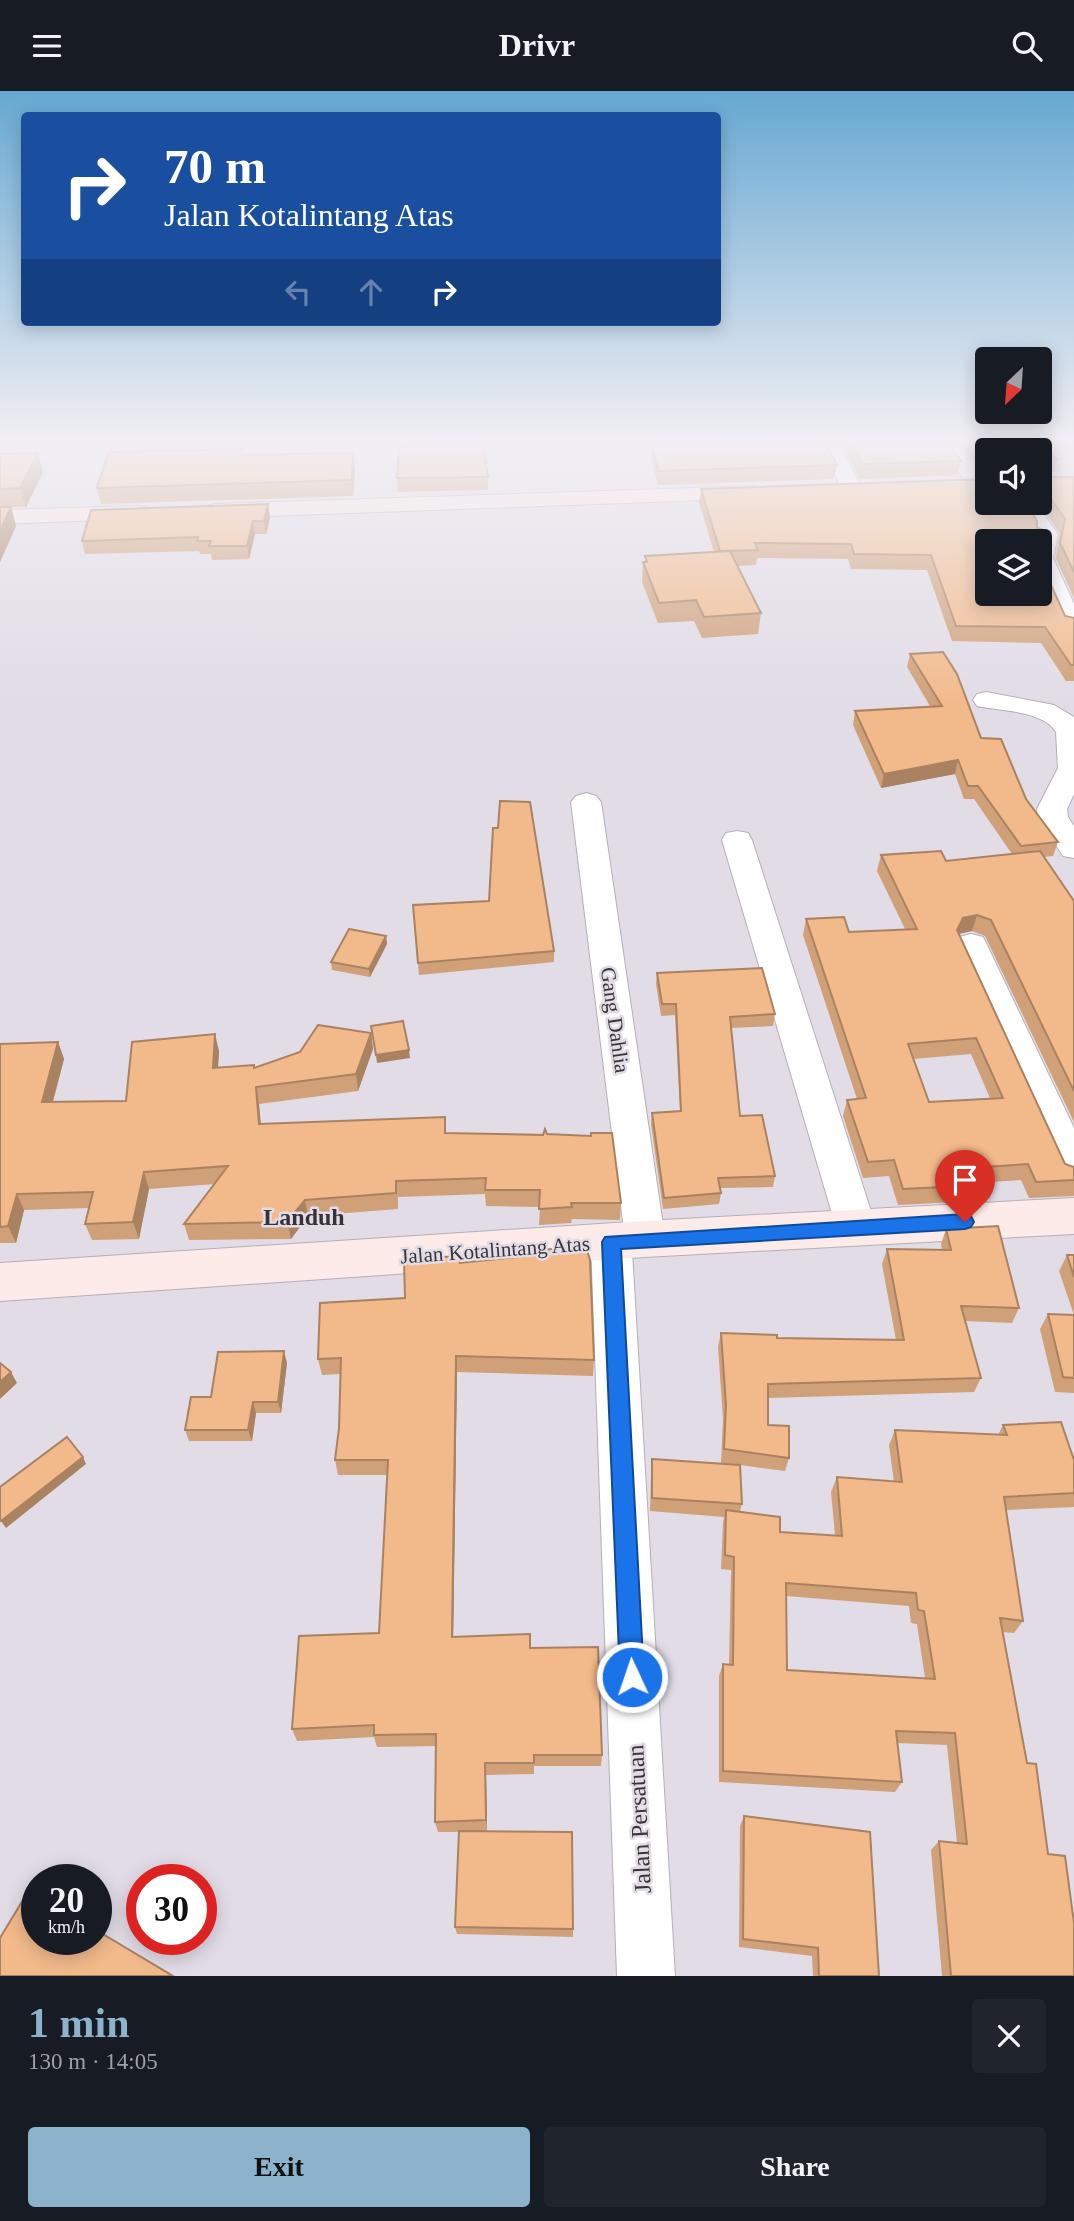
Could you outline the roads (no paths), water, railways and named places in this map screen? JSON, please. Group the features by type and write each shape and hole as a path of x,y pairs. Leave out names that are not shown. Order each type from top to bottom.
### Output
{"main road":[{"name":"Jalan Kotalintang Atas","path":"0,1282 628,1241 1074,1216"}],"street":[{"path":"1042,528 1047,535 1041,558 1071,625"},
{"path":"986,699 1045,711 1064,722 1070,732 1072,768 1052,809 1053,817 1074,849"},
{"name":"Gang Dahlia","path":"586,802 628,1241"},
{"path":"737,840 856,1227"},
{"path":"971,945 1074,1168"},
{"name":"Jalan Persatuan","path":"628,1241 646,1976"}],"district":[{"name":"Landuh","path":"304,1217"}]}
